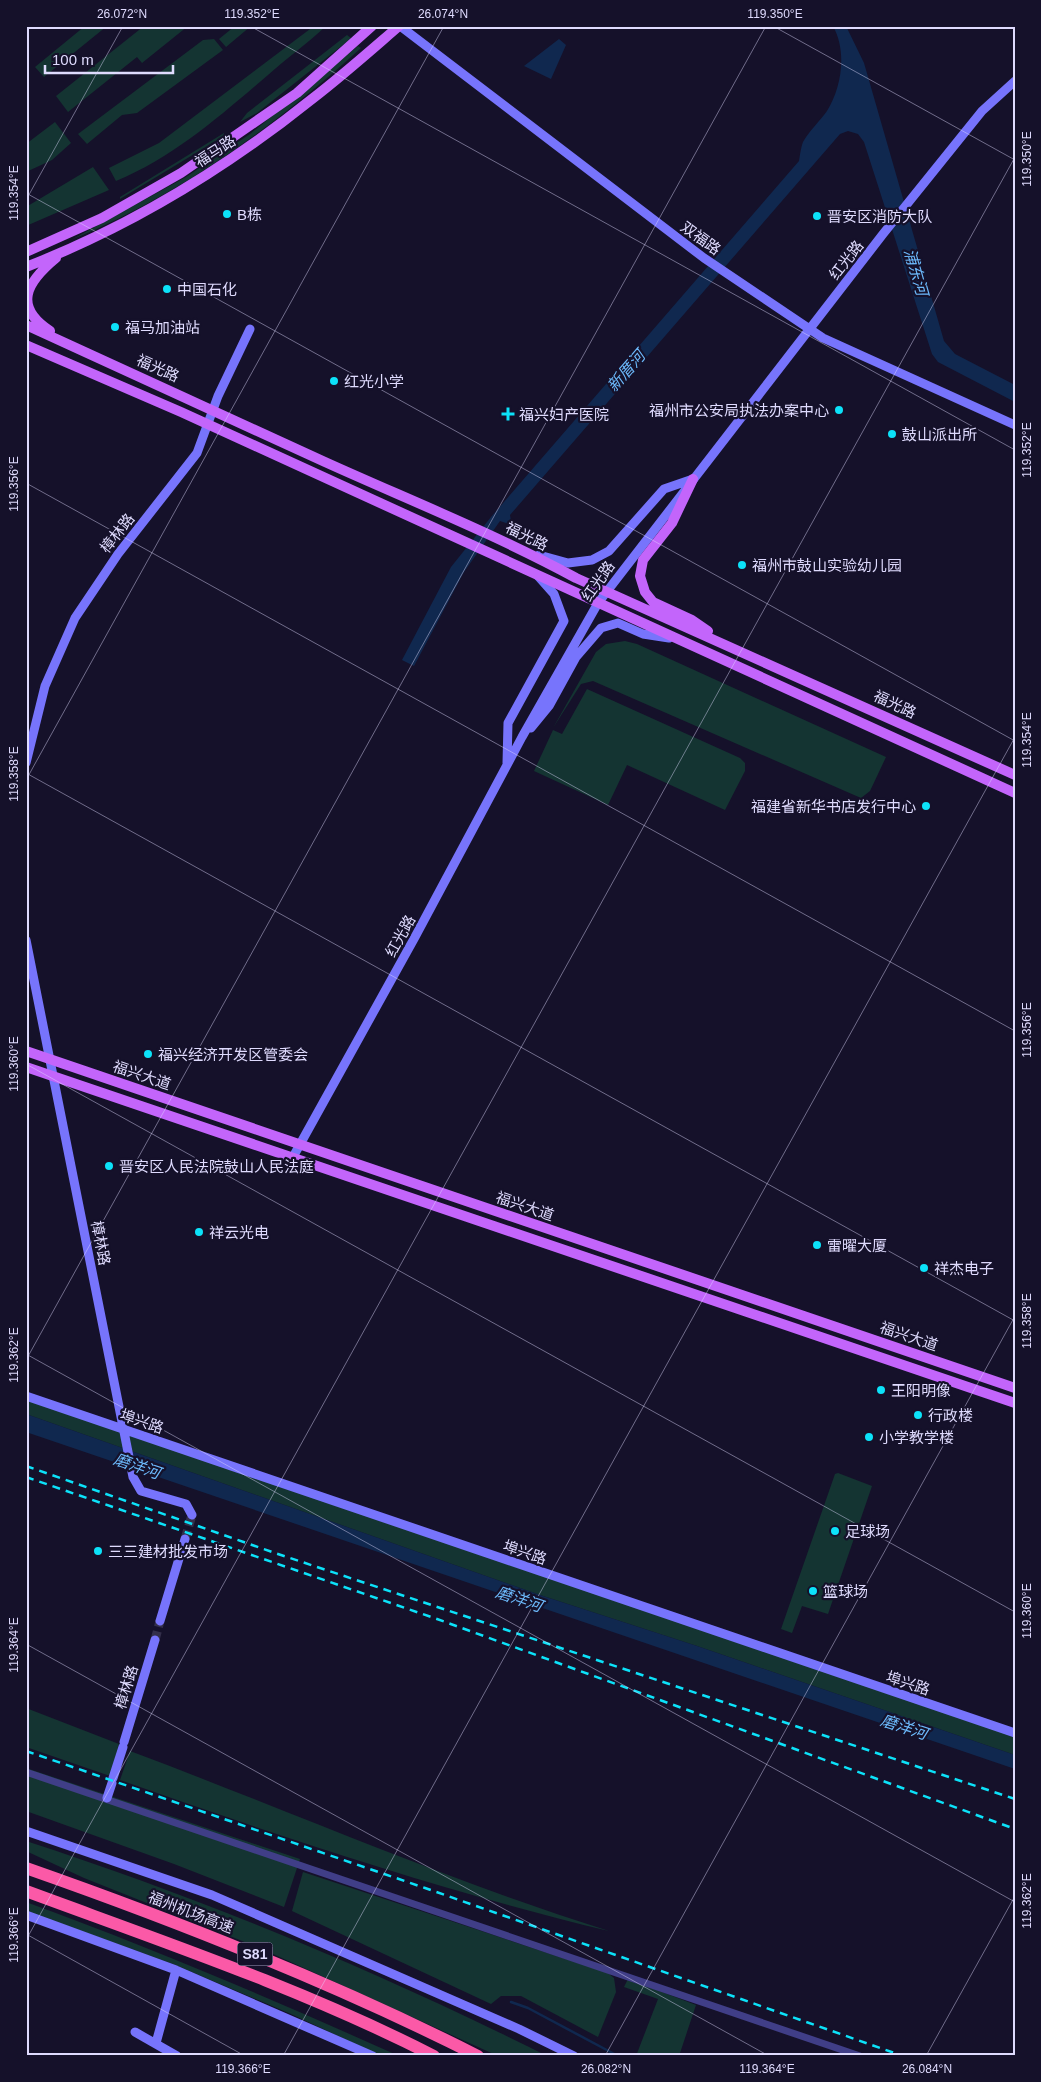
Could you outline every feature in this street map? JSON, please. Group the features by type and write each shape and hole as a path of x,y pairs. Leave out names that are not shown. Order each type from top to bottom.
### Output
{"highway":[{"name":"福州机场高速","path":"26,1868 288,1966 396,2014 478,2056"},
{"name":"S81","path":"26,1891 280,1985 387,2032 434,2056"}],"main road":[{"name":"福马路","path":"29,250 109,214 182,173 297,93 372,26"},
{"name":"福马路","path":"26,267 135,217 226,162 312,100 400,26"},
{"path":"67,249 35,277 28,298 31,313 37,321 72,345"},
{"name":"福光路","path":"26,325 213,409 324,462 499,538 606,591 1015,776"},
{"name":"福光路","path":"26,344 208,424 462,542 1015,793"},
{"path":"693,479 672,523 643,560 640,576 645,592 653,602 692,620 725,644"},
{"name":"福兴大道","path":"26,1051 1015,1388"},
{"name":"福兴大道","path":"26,1067 1015,1404"}],"street":[{"name":"双福路","path":"400,26 704,258 810,329 831,342 1015,425"},
{"name":"红光路","path":"294,1157 411,946 507,764 606,591 907,204 982,111 1015,81"},
{"name":"樟林路","path":"26,763 45,686 75,618 118,554 192,461 201,446 213,409 250,329"},
{"path":"531,553 568,562 592,560 609,551 664,490 693,479"},
{"path":"507,764 508,724 564,621 554,594 536,574"},
{"path":"522,737 549,706 576,657 601,628 618,623 643,634 676,638"},
{"name":"樟林路","path":"26,940 52,1060 122,1429 127,1444 133,1477 141,1491 186,1504 192,1515"},
{"name":"埠兴路","path":"26,1396 1015,1733"},
{"path":"160,1621 185,1539"},
{"name":"樟林路","path":"107,1798 154,1640"},
{"path":"26,1772 860,2056"},
{"path":"26,1831 220,1898 519,2028 574,2056"},
{"path":"26,1915 176,1970 373,2056"},
{"path":"156,2043 176,1970"},
{"path":"136,2032 177,2056"}],"green space":[{"path":"85,26 107,26 44,77 35,67"},
{"path":"144,26 188,26 142,63 137,57 68,112 56,96"},
{"path":"235,26 251,26 226,47 219,39"},
{"path":"314,26 326,26 215,120 158,160 116,181 109,168 159,143"},
{"path":"347,35 351,38 344,44 257,113 240,122 247,113"},
{"path":"214,39 223,50 137,113 122,115 87,144 78,134 203,40"},
{"path":"358,46 361,48 295,105 224,157 150,202 71,240 186,177 250,134"},
{"path":"55,122 71,143 52,160 26,172 26,144"},
{"path":"224,133 224,136 120,199 120,197"},
{"path":"93,167 109,190 26,226 26,207"},
{"path":"625,641 637,644 886,757 870,791 861,798 593,681 581,684 553,728 596,652 606,644"},
{"path":"587,689 740,758 745,763 745,771 725,810 627,765 608,805 534,771 553,730 562,734"},
{"path":"26,1398 1015,1736 1015,1755 697,1646 543,1596 26,1414"},
{"path":"838,1473 872,1486 828,1614 802,1606 792,1633 781,1629 835,1474"},
{"path":"26,1708 119,1744 110,1776 26,1747"},
{"path":"130,1751 488,1890 609,1931 424,1881 241,1822 120,1780"},
{"path":"26,1768 300,1859 284,1907 174,1864 26,1811"},
{"path":"26,1841 159,1887 291,1939 420,1995 547,2056 498,2056 262,1949 84,1878 26,1851"},
{"path":"303,1872 608,1973 614,1978 616,1992 598,2037 521,1996 501,1996 491,2004 292,1911"},
{"path":"26,1902 214,1976 399,2056 381,2056 291,2014 173,1964 26,1911"},
{"path":"628,1979 696,2005 679,2056 636,2056 658,1999 624,1987"}],"water":[{"path":"833,26 846,26 864,63 944,341 955,354 1015,385 1015,402 938,362 932,354 864,142 858,134 848,131 840,134 510,515 511,521 509,524 500,521 464,572 414,666 402,660 451,567 491,517 799,161 803,142 827,111 839,80 841,69 840,46"},
{"path":"559,39 566,45 551,79 524,66"},
{"name":"磨洋河","path":"26,1414 543,1596 697,1646 1015,1755 1015,1769 26,1432"}],"waterway":[{"path":"511,2002 528,2008 618,2056"}],"tunnel":[{"path":"185,1539 192,1515"},
{"path":"155,1640 160,1621"}],"railway":[{"path":"26,1466 275,1553 1015,1799"},
{"path":"26,1477 437,1619 1015,1829"},
{"path":"26,1751 425,1888 903,2056"}],"place":[{"name":"B栋","path":"227,214"},
{"name":"晋安区消防大队","path":"817,216"},
{"name":"中国石化","path":"167,289"},
{"name":"福马加油站","path":"115,327"},
{"name":"红光小学","path":"334,381"},
{"name":"福州市公安局执法办案中心","path":"839,410"},
{"name":"福兴妇产医院","path":"508,414"},
{"name":"鼓山派出所","path":"892,434"},
{"name":"福州市鼓山实验幼儿园","path":"742,565"},
{"name":"福建省新华书店发行中心","path":"926,806"},
{"name":"福兴经济开发区管委会","path":"148,1054"},
{"name":"晋安区人民法院鼓山人民法庭","path":"109,1166"},
{"name":"祥云光电","path":"199,1232"},
{"name":"雷曜大厦","path":"817,1245"},
{"name":"祥杰电子","path":"924,1268"},
{"name":"王阳明像","path":"881,1390"},
{"name":"行政楼","path":"918,1415"},
{"name":"小学教学楼","path":"869,1437"},
{"name":"足球场","path":"835,1531"},
{"name":"三三建材批发市场","path":"98,1551"},
{"name":"篮球场","path":"813,1591"}],"water label":[{"name":"浦东河","path":"916,272"},
{"name":"新厝河","path":"626,371"}]}
